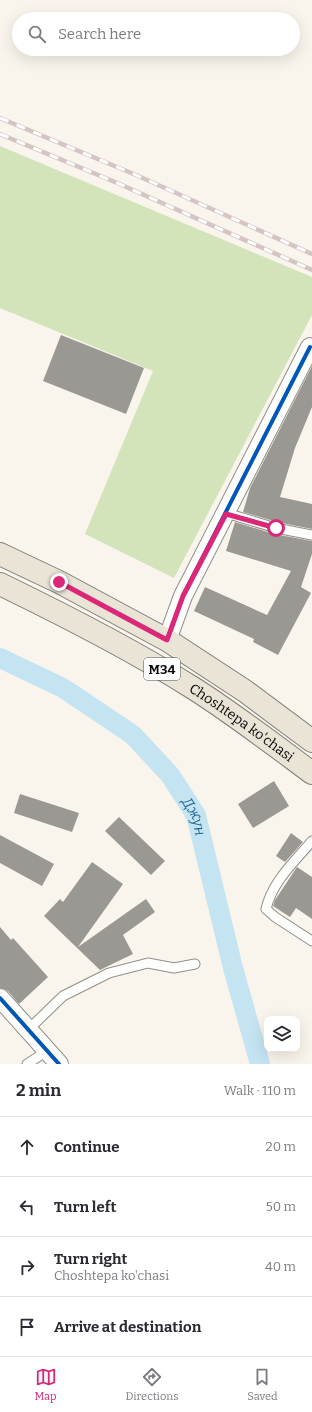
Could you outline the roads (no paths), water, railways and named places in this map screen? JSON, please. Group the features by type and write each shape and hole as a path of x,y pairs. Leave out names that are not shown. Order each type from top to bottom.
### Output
{"main road":[{"name":"Choshtepa ko'chasi","path":"0,554 59,582 167,640 245,691 312,741"},
{"name":"Choshtepa ko'chasi","path":"0,584 109,638 193,688 312,772"}],"street":[{"path":"167,640 183,596 310,347"},
{"path":"0,998 59,1064"}],"lane":[{"path":"226,514 276,528 312,535"},
{"path":"312,841 278,883 268,899 266,909 275,917 312,941"},
{"path":"28,1030 63,996 109,973 148,963 174,968 195,964"},
{"path":"27,1064 47,1050"}],"waterway":[{"name":"Джун","path":"0,658 63,688 133,735 170,775 196,815 233,968 260,1064"}],"railway":[{"path":"0,118 136,175 312,254"},
{"path":"0,134 115,182 312,270"}]}
